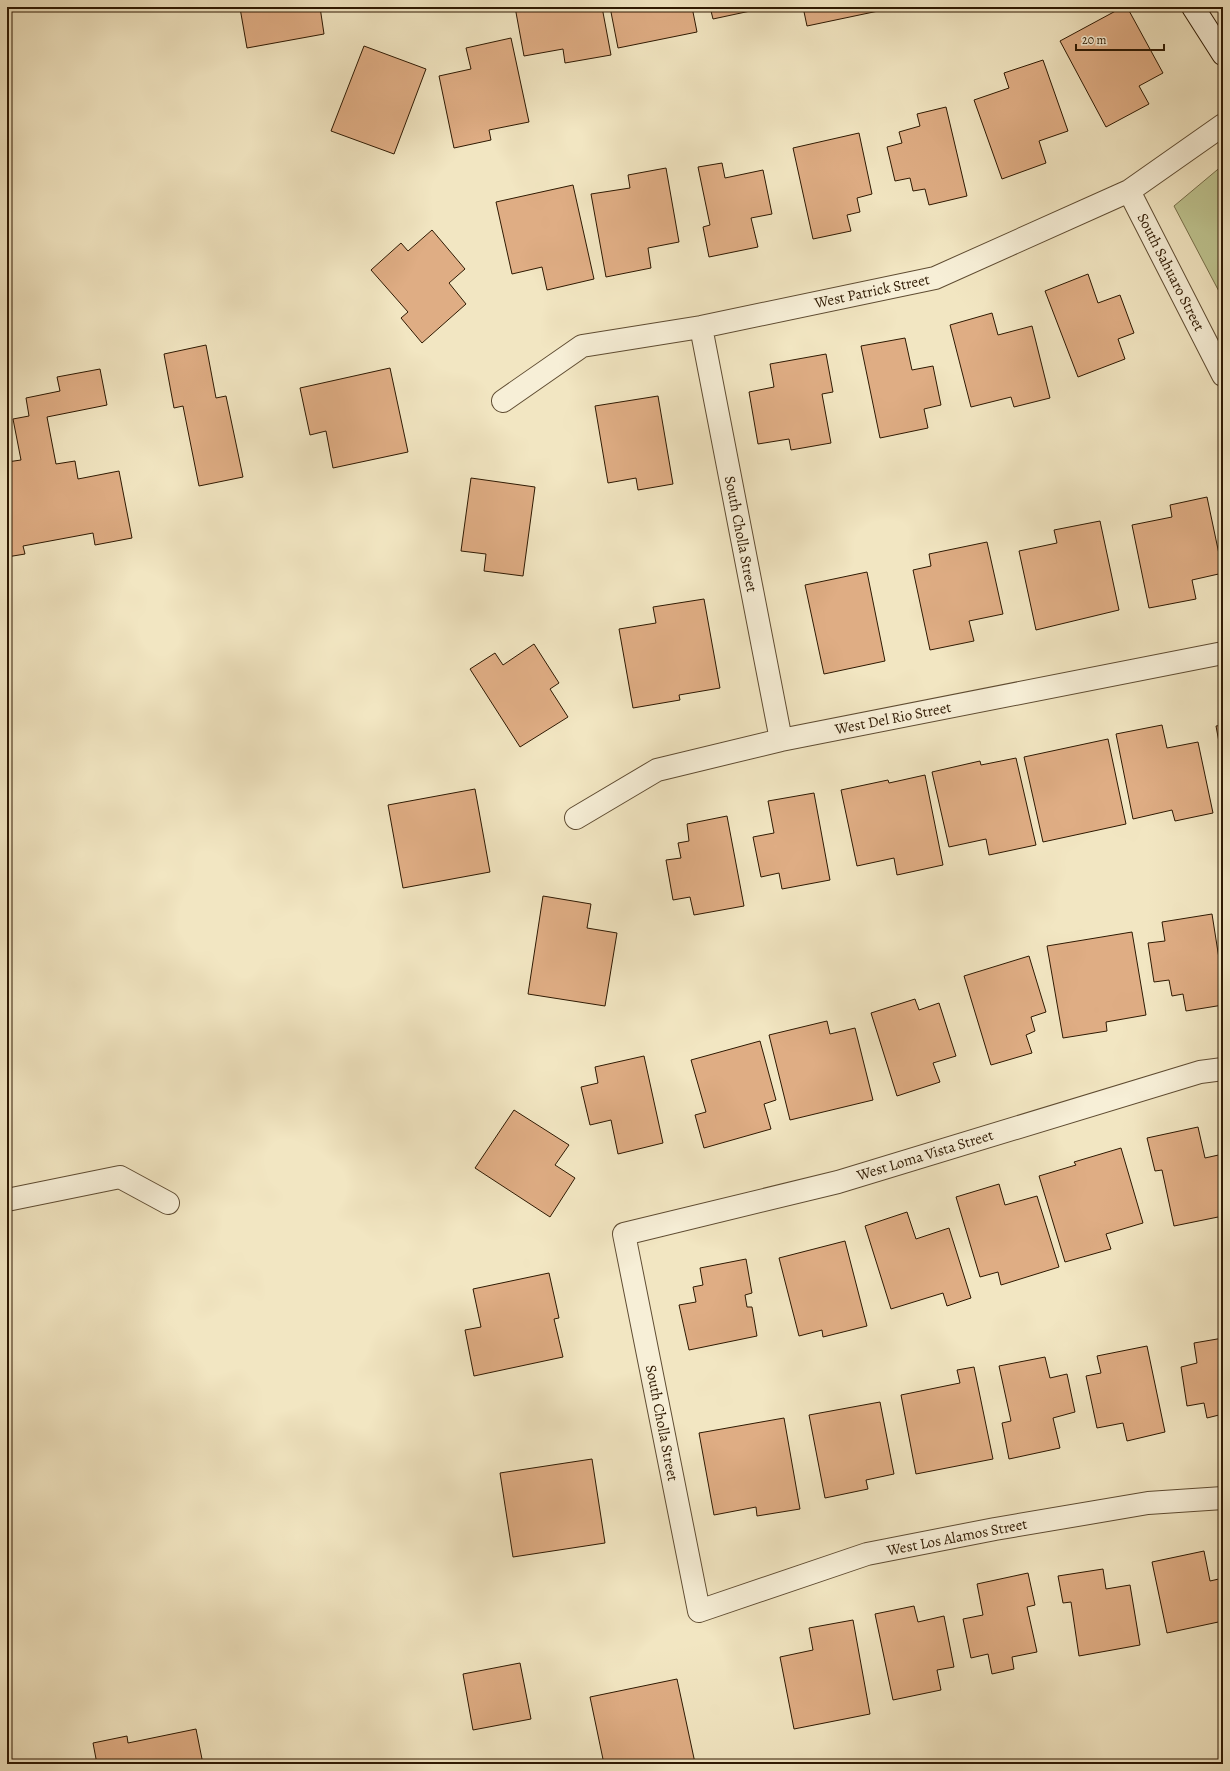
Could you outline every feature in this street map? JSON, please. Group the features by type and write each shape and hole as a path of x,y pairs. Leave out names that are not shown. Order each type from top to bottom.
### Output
{"street":[{"path":"1193,7 1223,54"},
{"name":"West Patrick Street","path":"503,402 582,346 701,327 935,278 1129,191 1223,125"},
{"name":"South Sahuaro Street","path":"1129,191 1223,375"},
{"name":"South Cholla Street","path":"701,327 781,740"},
{"name":"West Del Rio Street","path":"576,818 657,770 781,740 1223,653"},
{"name":"West Loma Vista Street","path":"624,1234 838,1182 1200,1072 1223,1069"},
{"path":"7,1200 120,1177 168,1203"},
{"name":"South Cholla Street","path":"624,1234 699,1611"},
{"name":"West Los Alamos Street","path":"699,1611 867,1554 995,1529 1148,1503 1223,1498"}],"green space":[{"path":"1223,165 1223,299 1174,206"}],"building":[{"path":"225,7 320,7 324,34 247,48 240,8 225,10"},
{"path":"515,7 602,7 611,55 565,63 563,49 524,56"},
{"path":"610,7 692,7 697,32 618,48"},
{"path":"710,7 769,7 713,19"},
{"path":"803,7 882,7 883,10 807,26"},
{"path":"1123,7 1127,7 1163,73 1139,86 1149,104 1106,127 1060,41"},
{"path":"511,38 529,122 489,130 491,140 454,148 439,76 471,69 466,48"},
{"path":"364,46 426,69 394,154 331,131"},
{"path":"1043,60 1068,131 1039,141 1046,163 1002,179 974,100 1009,88 1004,73"},
{"path":"946,107 967,196 929,205 925,189 913,191 910,178 895,181 887,147 902,143 899,132 920,126 917,114"},
{"path":"859,133 872,194 857,198 860,212 847,215 851,231 813,239 793,148"},
{"path":"722,163 725,178 763,170 772,214 751,218 758,247 709,257 703,227 710,225 698,167"},
{"path":"666,168 679,242 648,248 651,268 606,277 591,194 630,188 628,175"},
{"path":"573,185 594,279 547,290 542,267 512,274 496,202"},
{"path":"432,230 465,269 449,283 466,304 422,343 401,318 408,312 371,270 401,243 408,251"},
{"path":"1088,274 1098,303 1120,295 1134,333 1118,339 1125,359 1078,377 1045,291"},
{"path":"992,313 998,335 1032,326 1050,398 1014,407 1011,397 971,407 950,325"},
{"path":"905,338 912,370 933,366 941,405 924,409 928,428 880,438 861,346"},
{"path":"206,345 216,398 226,396 243,477 199,486 183,406 174,408 164,354"},
{"path":"826,354 833,392 822,394 831,443 791,450 789,439 758,444 749,392 774,387 770,364"},
{"path":"390,368 408,452 333,468 326,431 310,435 300,388"},
{"path":"100,369 107,405 47,417 56,464 75,461 78,479 119,471 132,538 95,545 93,533 23,546 25,554 7,557 7,462 21,460 13,419 29,416 26,398 60,391 57,377"},
{"path":"658,396 673,484 638,490 636,478 608,483 595,406"},
{"path":"471,478 535,487 523,576 484,571 486,554 461,551"},
{"path":"1207,497 1223,573 1192,580 1196,599 1149,608 1132,525 1172,517 1170,505"},
{"path":"1100,521 1119,610 1036,630 1019,551 1057,543 1054,530"},
{"path":"987,542 1003,614 969,621 974,641 930,650 913,570 931,566 929,554"},
{"path":"867,572 885,661 824,674 805,585"},
{"path":"704,599 720,688 679,695 680,700 633,708 619,629 656,623 653,607"},
{"path":"534,644 559,683 550,689 568,717 520,747 470,669 495,653 503,665"},
{"path":"1162,725 1167,748 1198,742 1213,813 1175,821 1172,810 1133,819 1116,734"},
{"path":"1223,725 1223,764 1216,726"},
{"path":"1108,739 1126,824 1043,842 1024,757"},
{"path":"1016,758 1036,845 989,855 986,839 949,847 932,772 980,761 981,765"},
{"path":"925,775 943,865 897,875 894,858 857,866 841,790 888,780 889,783"},
{"path":"475,789 490,872 403,888 388,805"},
{"path":"814,793 830,880 782,889 779,873 761,877 753,837 774,833 768,801"},
{"path":"727,816 744,906 694,915 690,897 673,900 666,860 681,858 678,843 689,841 687,824"},
{"path":"543,896 591,904 587,928 617,933 605,1006 528,994"},
{"path":"1212,914 1223,984 1223,1005 1186,1011 1183,994 1172,996 1169,980 1154,982 1148,943 1165,941 1162,922"},
{"path":"1132,932 1146,1015 1106,1022 1107,1031 1063,1038 1047,946"},
{"path":"1029,956 1046,1012 1031,1017 1035,1031 1026,1035 1032,1053 991,1065 964,976"},
{"path":"915,999 919,1010 939,1003 956,1056 933,1063 940,1082 897,1096 871,1013"},
{"path":"827,1021 830,1034 855,1028 873,1100 790,1120 769,1035"},
{"path":"760,1041 776,1100 764,1104 771,1129 704,1148 695,1115 706,1112 691,1060"},
{"path":"644,1056 663,1143 618,1154 611,1120 590,1125 581,1087 598,1083 595,1067"},
{"path":"514,1110 569,1145 555,1165 575,1178 550,1217 475,1168"},
{"path":"1198,1127 1205,1158 1223,1154 1223,1216 1174,1226 1162,1170 1155,1171 1147,1138"},
{"path":"1121,1148 1143,1223 1106,1234 1111,1249 1065,1262 1039,1176 1076,1165 1074,1162"},
{"path":"999,1184 1005,1205 1037,1196 1059,1267 1001,1285 998,1272 980,1277 956,1197"},
{"path":"907,1212 916,1239 949,1228 971,1298 947,1306 943,1293 891,1309 865,1226"},
{"path":"845,1241 867,1326 823,1337 822,1330 799,1336 779,1258"},
{"path":"746,1259 752,1293 745,1295 747,1307 752,1307 757,1336 689,1350 679,1305 696,1302 693,1287 703,1285 700,1268"},
{"path":"549,1273 559,1318 554,1319 563,1357 474,1376 465,1330 481,1327 473,1289"},
{"path":"1223,1338 1223,1431 1221,1431 1219,1415 1207,1418 1204,1403 1187,1406 1181,1367 1197,1363 1194,1343"},
{"path":"1147,1346 1165,1432 1127,1441 1123,1423 1097,1428 1086,1376 1101,1373 1097,1356"},
{"path":"1045,1357 1050,1378 1067,1374 1075,1412 1053,1418 1060,1448 1009,1459 1002,1423 1011,1421 999,1366"},
{"path":"974,1367 993,1459 916,1474 901,1395 960,1383 957,1370"},
{"path":"880,1402 894,1474 866,1480 868,1489 825,1498 809,1415"},
{"path":"784,1418 800,1509 757,1516 756,1507 714,1515 699,1433"},
{"path":"592,1459 605,1543 513,1557 500,1473"},
{"path":"1204,1551 1210,1581 1223,1578 1223,1621 1167,1633 1152,1562"},
{"path":"1103,1569 1106,1589 1130,1585 1140,1645 1079,1656 1071,1602 1063,1603 1058,1576"},
{"path":"1028,1573 1035,1605 1027,1607 1037,1652 1012,1657 1014,1669 992,1674 988,1654 971,1658 963,1619 983,1615 977,1584"},
{"path":"914,1606 918,1622 944,1616 954,1667 937,1670 941,1690 893,1700 875,1614"},
{"path":"853,1620 870,1714 794,1729 780,1657 813,1650 809,1628"},
{"path":"520,1663 531,1719 473,1730 463,1674"},
{"path":"677,1679 695,1763 604,1764 590,1697"},
{"path":"196,1729 203,1764 97,1764 93,1743 127,1736 128,1743"}]}
